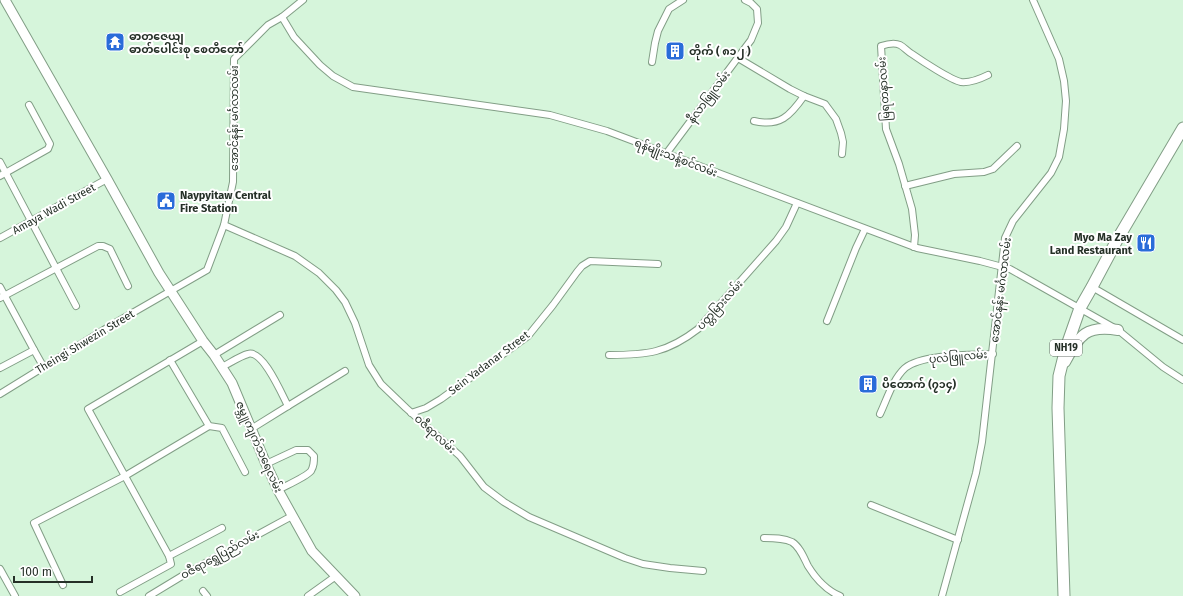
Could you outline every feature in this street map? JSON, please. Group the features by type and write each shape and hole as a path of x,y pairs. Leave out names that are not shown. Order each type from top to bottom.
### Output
{"highway":[{"name":"NH19","path":"1064,596 1058,408 1059,376 1066,348 1080,308 1117,240 1182,132"}],"main road":[{"name":"ဇမ္ဘူကျက်သရေလမ်း","path":"4,0 159,273 232,383 278,490 312,550 355,596"},
{"path":"1061,369 1075,343 1083,335 1094,329 1104,328 1118,330"}],"street":[{"name":"အောင်နန်း မင်္ဂလာလမ်း","path":"171,292 207,270 224,225 233,182 234,59 268,25 282,17 303,0"},
{"path":"652,62 654,43 669,9 683,0"},
{"name":"နီလာဖြူလမ်း","path":"666,154 751,40 758,23 758,10 751,2 744,0"},
{"name":"အောင်နန်း မင်္ဂလာလမ်း","path":"942,596 976,473 982,442 1005,238 1014,221 1051,173 1059,157 1064,129 1066,101 1064,81 1059,59 1033,0"},
{"name":"ရန်မျိုးသန့်စင်လမ်း","path":"282,17 294,37 320,65 333,76 353,87 550,115 607,131 914,247 1010,269 1118,330 1162,367 1183,380"},
{"name":"မြရတနာလမ်း","path":"914,247 915,235 912,209 899,164 886,129 882,46 887,44 900,45 911,54 954,80 962,82 978,79 988,74"},
{"path":"738,58 790,89 826,104 836,119 842,132 842,154"},
{"path":"754,121 766,124 782,120 789,115 804,96"},
{"path":"3,174 50,147 50,144 29,105"},
{"path":"905,186 954,174 984,172 993,169 1017,146"},
{"path":"0,162 3,174 32,221 76,306"},
{"name":"Amaya Wadi Street","path":"0,238 107,179"},
{"name":"ပတ္တမြားလမ်း","path":"609,355 634,355 661,350 675,345 698,329 776,241 786,227 797,203"},
{"name":"ဝဇီရာလမ်း","path":"224,225 295,256 319,273 336,290 345,302 356,323 370,365 381,384 460,456 484,487 504,502 529,517 625,558 643,564 703,571"},
{"path":"827,321 856,248 866,229"},
{"path":"2,297 98,246 103,246 110,249 128,286"},
{"name":"Sein Yadanar Street","path":"412,413 426,408 441,399 528,336 554,305 577,272 582,266 590,261 658,264"},
{"path":"0,286 2,297 43,366"},
{"path":"1092,287 1183,340"},
{"name":"Theingi Shwezin Street","path":"0,394 43,366 171,292"},
{"path":"214,355 280,314"},
{"path":"120,592 171,564 169,556 88,408 203,341"},
{"path":"0,368 34,350"},
{"path":"222,367 248,353 254,354 269,369 288,406"},
{"name":"ပုလဲဖြူလမ်း","path":"880,414 896,379 906,368 920,361 946,356 993,354"},
{"path":"170,360 209,426"},
{"path":"252,429 345,371"},
{"path":"64,584 34,524 125,476 209,426 222,428 245,472"},
{"path":"266,464 296,450 308,450 314,456 314,464 311,471 278,490"},
{"path":"871,505 958,540"},
{"name":"ဝဇီရာရွှေပြည်လမ်း","path":"148,596 292,516"},
{"path":"169,556 222,528"},
{"path":"764,538 778,538 793,543 801,552 809,567 820,582 830,591 840,596"},
{"path":"0,569 15,596"},
{"path":"308,596 336,576"}],"place":[{"name":"ဓာတုဇေယျ ဓာတ်ပေါင်းစု စေတီတော်","path":"115,42"},
{"name":"တိုက် ( ၈၁၂ )","path":"675,51"},
{"name":"Naypyitaw Central Fire Station","path":"166,201"},
{"name":"Myo Ma Zay Land Restaurant","path":"1146,243"},
{"name":"ပိတောက် (၇၁၄)","path":"868,384"}]}
